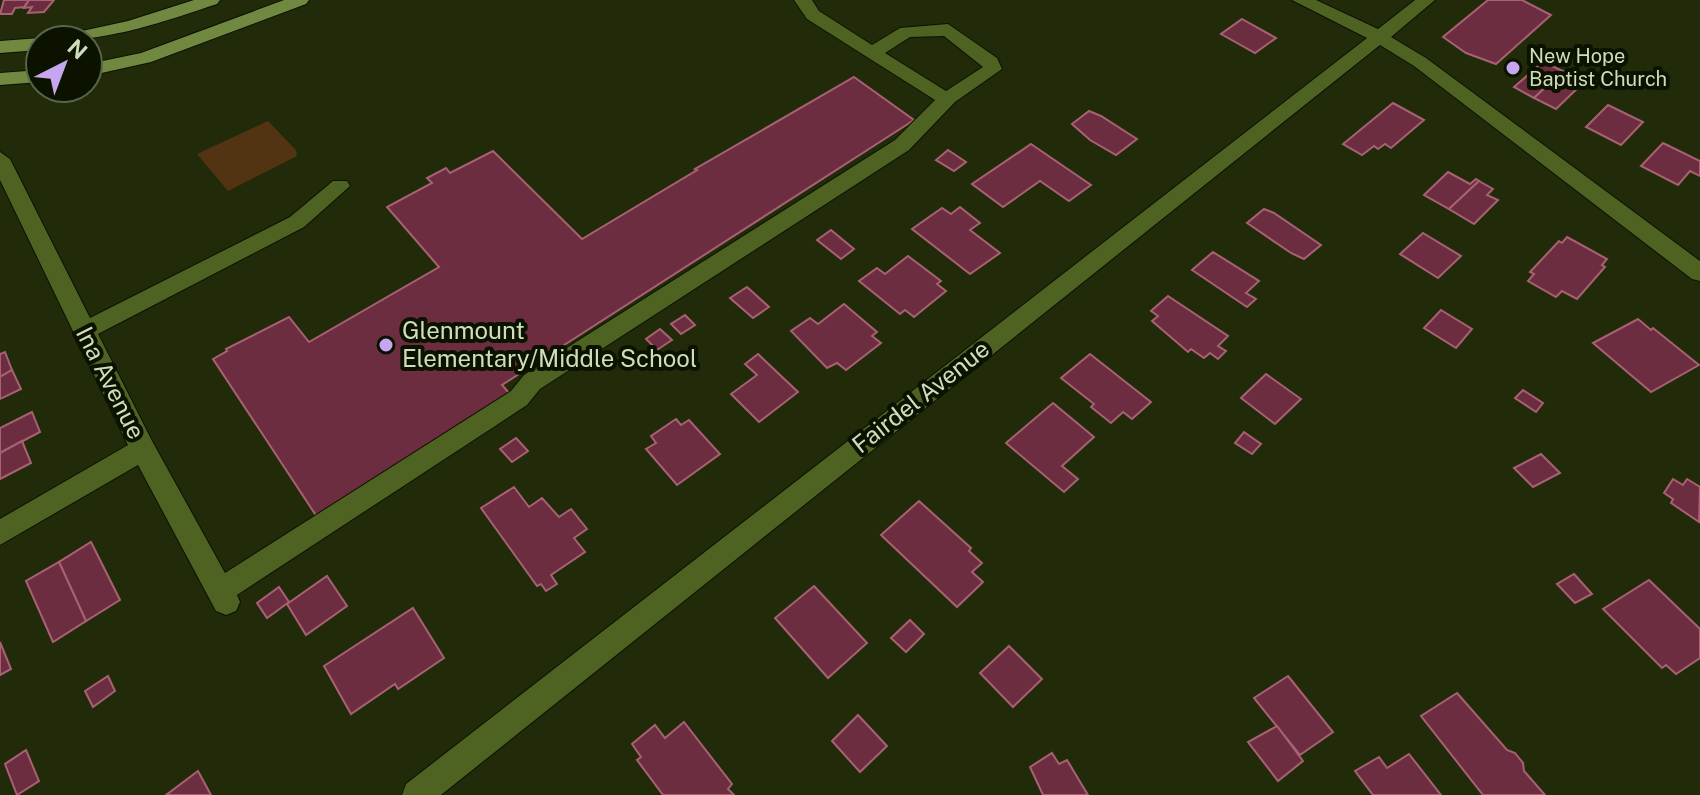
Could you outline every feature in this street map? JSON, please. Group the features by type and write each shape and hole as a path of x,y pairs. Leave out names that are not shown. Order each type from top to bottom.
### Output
{"main road":[{"path":"104,32 211,0"},
{"path":"104,67 145,58 300,0"},
{"path":"0,47 24,45"},
{"path":"0,79 24,77"}],"street":[{"path":"803,0 813,15 936,94 948,98 993,69 991,62 948,30 906,32 874,52"},
{"path":"1301,0 1378,36 1464,94 1700,273"},
{"name":"Fairdel Avenue","path":"417,795 1426,0"},
{"name":"Ina Avenue","path":"0,159 143,449 223,598 519,398 532,382 902,145 948,98"},
{"path":"84,331 297,222 340,186"},
{"path":"0,533 143,449"}],"shaded area":[{"path":"268,121 296,150 297,156 228,191 197,154"}],"building":[{"path":"4,0 29,0 24,7 15,8 12,14 0,14"},
{"path":"29,0 54,0 44,12 28,13 32,7 24,8"},
{"path":"1488,0 1522,0 1551,15 1496,64 1466,53 1443,37"},
{"path":"1242,19 1276,38 1255,53 1221,34"},
{"path":"1543,62 1563,71 1534,98 1514,87"},
{"path":"1563,71 1584,82 1556,109 1534,98"},
{"path":"854,77 914,120 502,385 509,393 317,517 213,359 226,349 289,317 309,342 439,267 387,207 432,183 427,178 446,168 450,173 493,151 582,239"},
{"path":"1393,103 1424,120 1391,148 1385,144 1378,149 1374,146 1362,155 1343,144"},
{"path":"1608,105 1643,122 1621,145 1586,127"},
{"path":"1089,111 1137,139 1116,155 1090,140 1072,124"},
{"path":"1663,143 1700,161 1700,176 1690,171 1678,185 1641,166"},
{"path":"1031,144 1091,185 1069,201 1040,181 1003,207 972,184"},
{"path":"948,150 966,162 954,171 936,160"},
{"path":"1448,172 1470,184 1476,179 1479,181 1449,209 1424,195"},
{"path":"1479,181 1493,189 1487,195 1498,200 1474,224 1449,209"},
{"path":"960,207 980,223 970,230 1000,253 970,274 912,229 942,208 951,214"},
{"path":"1264,209 1321,245 1304,259 1291,253 1247,223"},
{"path":"831,230 854,249 841,259 817,240"},
{"path":"1423,233 1461,256 1438,278 1400,254"},
{"path":"1567,237 1607,259 1602,265 1605,267 1577,299 1562,291 1556,297 1528,281 1534,274 1530,272 1559,241 1562,243"},
{"path":"1213,252 1259,281 1246,293 1256,299 1247,307 1192,270"},
{"path":"908,256 941,281 937,284 946,291 914,317 905,310 900,314 859,281 877,268 885,274"},
{"path":"747,287 769,307 753,318 730,298"},
{"path":"1168,296 1228,336 1218,346 1226,351 1218,359 1210,353 1204,358 1191,349 1188,352 1152,321 1158,316 1151,311"},
{"path":"844,304 877,332 872,336 881,343 846,370 837,363 827,368 791,331 810,318 818,324"},
{"path":"1441,310 1472,329 1456,348 1424,328"},
{"path":"685,315 695,325 681,334 671,324"},
{"path":"1638,319 1699,365 1651,392 1593,343"},
{"path":"660,329 672,340 657,350 646,339"},
{"path":"5,352 12,370 0,377 0,354"},
{"path":"758,354 798,392 759,422 731,394 757,375 745,364"},
{"path":"1090,354 1151,402 1132,419 1123,412 1111,423 1091,407 1094,404 1061,378"},
{"path":"12,370 21,389 0,399 0,377"},
{"path":"1266,374 1301,399 1275,424 1241,398"},
{"path":"1523,390 1543,403 1536,412 1515,398"},
{"path":"1053,403 1094,437 1062,466 1078,479 1064,492 1006,443"},
{"path":"32,412 40,432 0,453 0,428"},
{"path":"676,419 681,425 689,420 720,454 677,485 646,449 656,443 651,436"},
{"path":"1244,432 1261,444 1252,454 1235,443"},
{"path":"516,438 528,451 512,462 500,449"},
{"path":"22,441 31,463 0,479 0,453"},
{"path":"1541,454 1560,473 1533,487 1514,468"},
{"path":"1673,479 1683,485 1687,479 1700,487 1699,522 1671,503 1673,499 1664,493"},
{"path":"514,487 529,507 542,498 559,517 571,509 587,529 574,538 585,552 551,575 557,584 546,591 541,584 537,586 481,508"},
{"path":"919,501 971,548 969,551 982,563 972,572 983,582 957,607 881,535"},
{"path":"91,542 120,600 86,621 59,562"},
{"path":"59,562 86,621 53,642 26,581"},
{"path":"1574,574 1592,594 1575,603 1557,584"},
{"path":"327,576 347,606 306,635 287,604"},
{"path":"1649,580 1700,629 1700,658 1676,674 1666,665 1662,668 1603,609"},
{"path":"814,586 867,643 828,678 775,618"},
{"path":"279,587 289,602 267,618 257,603"},
{"path":"413,608 444,658 398,689 395,684 351,714 324,666"},
{"path":"910,620 924,634 906,652 891,638"},
{"path":"0,642 11,669 0,675"},
{"path":"1009,646 1042,679 1013,707 980,673"},
{"path":"108,676 115,691 93,707 85,691"},
{"path":"1288,676 1333,732 1300,755 1254,698"},
{"path":"1457,693 1507,750 1515,753 1523,763 1524,771 1545,795 1483,795 1421,716"},
{"path":"858,715 887,746 860,772 832,741"},
{"path":"684,722 732,784 728,789 734,795 663,795 637,760 641,757 632,744 655,725 665,738"},
{"path":"1277,726 1303,761 1278,781 1248,742"},
{"path":"26,750 39,781 17,795 5,764"},
{"path":"1052,753 1059,764 1067,760 1088,795 1043,795 1030,767"},
{"path":"1409,754 1441,795 1373,795 1355,771 1379,757 1387,768"},
{"path":"198,771 211,795 166,795"}],"place":[{"name":"New Hope Baptist Church","path":"1513,68"},
{"name":"Glenmount Elementary/Middle School","path":"386,345"}]}
